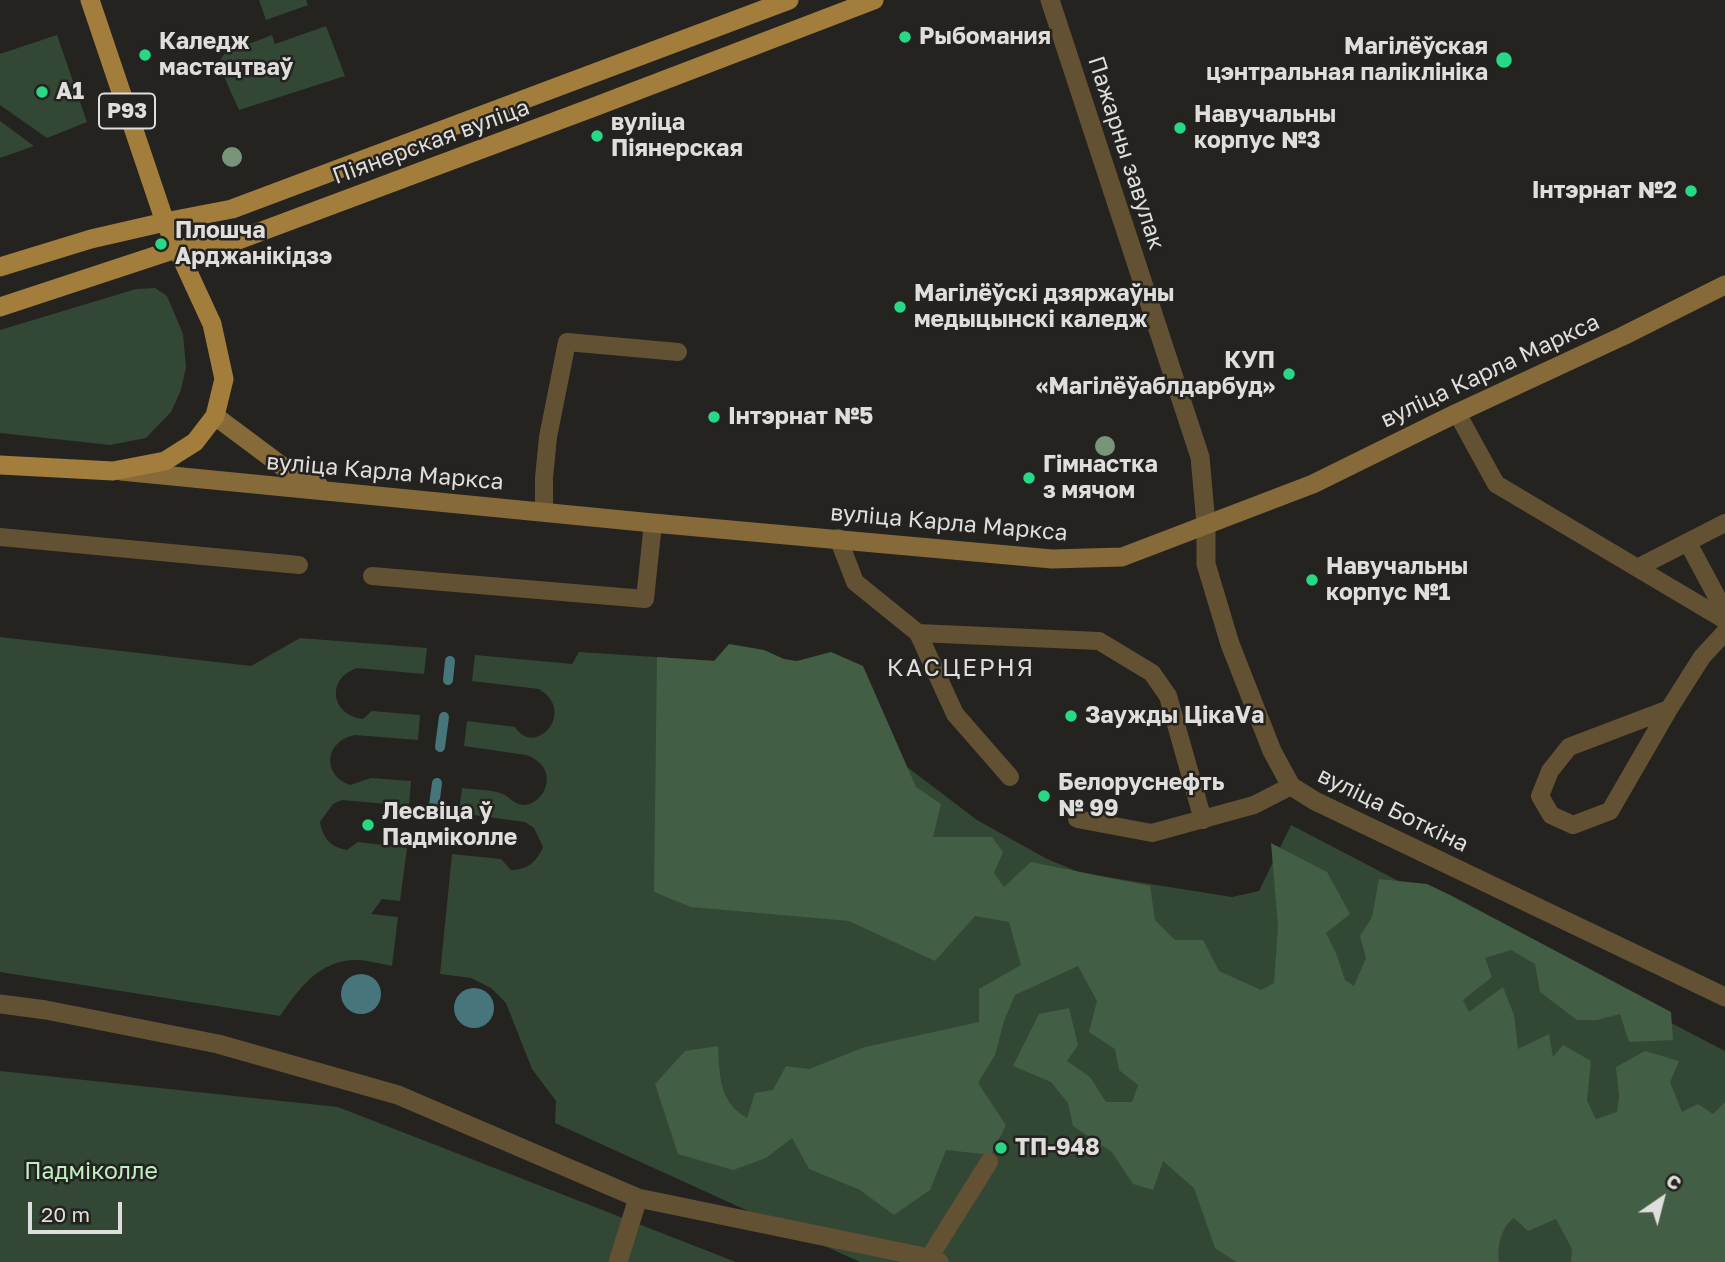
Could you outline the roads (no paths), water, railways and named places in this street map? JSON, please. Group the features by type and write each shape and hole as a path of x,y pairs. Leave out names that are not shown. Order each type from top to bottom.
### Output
{"main road":[{"name":"Р93","path":"90,0 176,248"},
{"name":"Піянерская вуліца","path":"0,267 91,239 232,209 789,0"},
{"name":"Піянерская вуліца","path":"0,307 176,248 238,240 874,0"},
{"path":"0,465 113,471 165,461 195,442 215,416 223,379 212,324 176,248"},
{"name":"вуліца Карла Маркса","path":"113,471 1052,558 1122,557 1313,484 1457,412 1725,285"},
{"path":"215,416 298,478 337,493"}],"street":[{"name":"Пажарны завулак","path":"1050,0 1199,457 1206,524"},
{"name":"вуліца Боткіна","path":"1206,524 1206,564 1230,644 1272,751 1291,786 1315,801 1725,998"},
{"path":"0,1004 46,1010 218,1044 398,1094 638,1198 934,1260"},
{"path":"618,1262 638,1198"}],"lane":[{"path":"544,512 548,437 567,342 678,352"},
{"path":"1457,412 1496,484 1725,620"},
{"path":"372,576 645,599 653,523"},
{"path":"1637,568 1725,523"},
{"path":"0,537 299,565"},
{"path":"838,538 855,582 918,632 955,714 1010,777"},
{"path":"1688,543 1725,612"},
{"path":"918,632 1099,640 1152,673 1168,696 1203,820"},
{"path":"1669,709 1569,747 1550,771 1540,796 1551,815 1573,825 1610,811 1702,657 1725,632"},
{"path":"1077,819 1152,833 1254,805 1291,786"},
{"path":"934,1260 989,1162"}],"water":[{"path":"361,974 375,980 381,994 375,1008 361,1014 347,1008 341,994 347,980"},
{"path":"474,988 488,994 494,1008 488,1022 474,1028 460,1022 454,1008 460,994"}],"waterway":[{"path":"448,680 450,661"},
{"path":"440,747 444,717"},
{"path":"433,813 437,783"}],"place":[{"name":"Рыбомания","path":"905,37"},
{"name":"Каледж мастацтваў","path":"145,55"},
{"name":"Магілёўская цэнтральная паліклініка","path":"1504,60"},
{"name":"A1","path":"42,92"},
{"name":"Навучальны корпус №3","path":"1180,128"},
{"name":"вуліца Піянерская","path":"597,136"},
{"name":"Інтэрнат №2","path":"1691,191"},
{"name":"Плошча Арджанікідзэ","path":"161,244"},
{"name":"Магілёўскі дзяржаўны медыцынскі каледж","path":"900,307"},
{"name":"КУП «Магілёўаблдарбуд»","path":"1289,374"},
{"name":"Інтэрнат №5","path":"714,417"},
{"name":"Гімнастка з мячом","path":"1029,478"},
{"name":"Навучальны корпус №1","path":"1312,580"},
{"name":"Заужды ЦікаVа","path":"1071,716"},
{"name":"Белоруснефть № 99","path":"1044,796"},
{"name":"Лесвіца ў Падміколле","path":"368,825"},
{"name":"ТП-948","path":"1001,1148"}],"district":[{"name":"КАСЦЕРНЯ","path":"961,668"}],"park label":[{"name":"Падміколле","path":"91,1172"}]}
